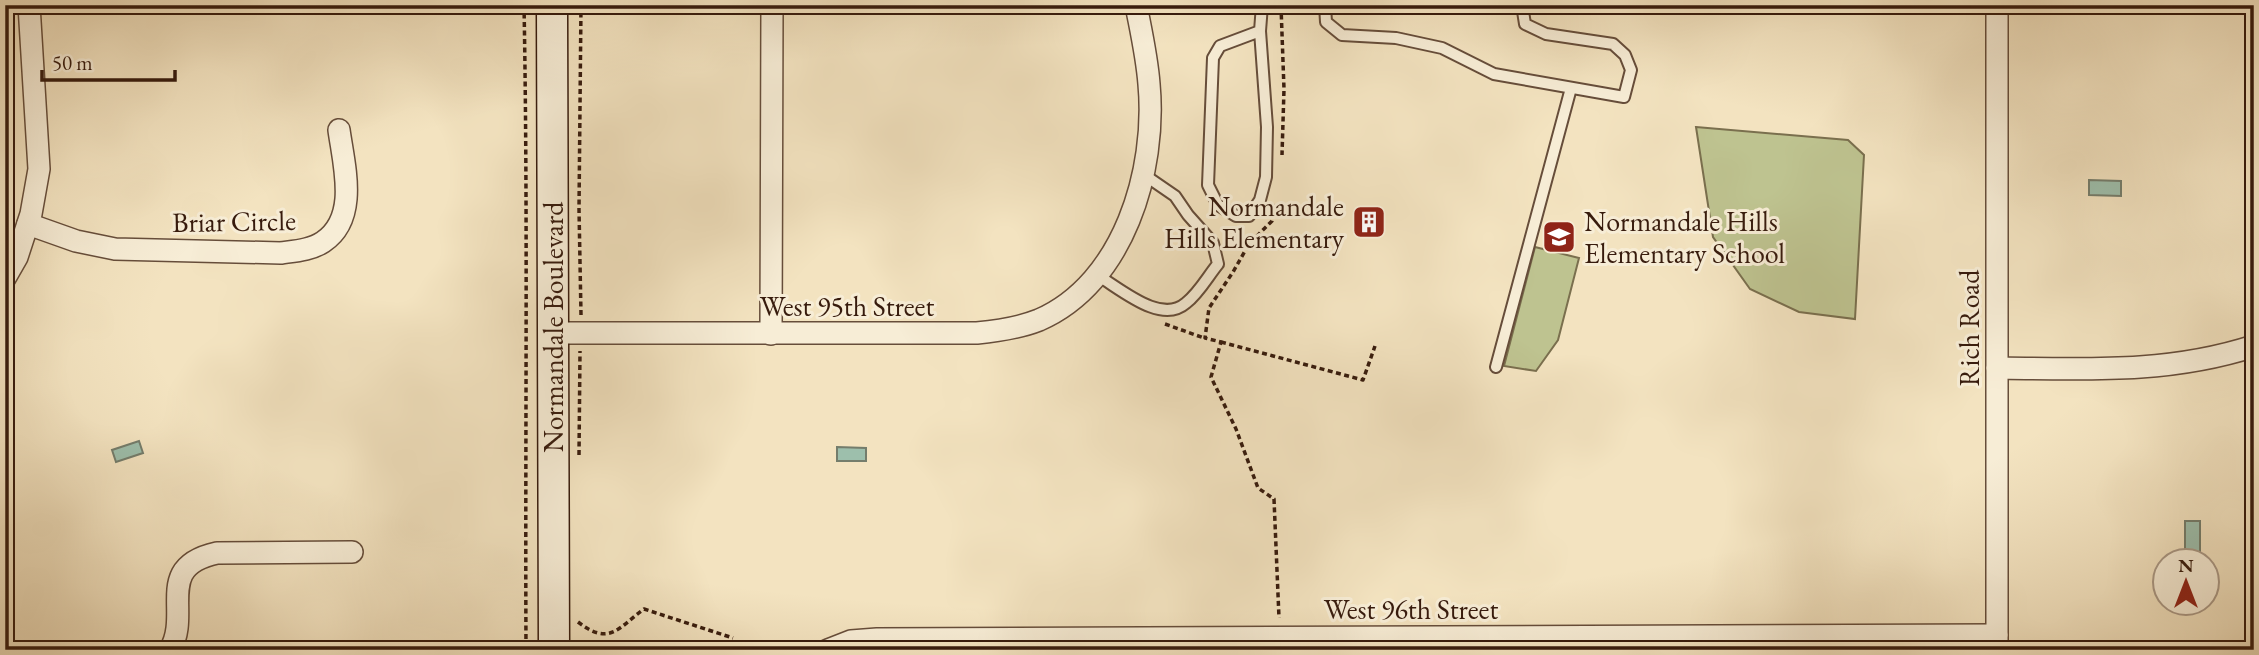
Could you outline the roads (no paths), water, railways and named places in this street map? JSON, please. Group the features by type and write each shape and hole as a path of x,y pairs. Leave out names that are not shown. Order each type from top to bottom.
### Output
{"main road":[{"name":"Normandale Boulevard","path":"552,5 554,650"}],"street":[{"path":"5,278 17,257 28,224 39,169 29,5"},
{"path":"771,334 772,5"},
{"name":"West 95th Street","path":"554,334 977,333 1009,330 1040,320 1069,303 1097,275 1112,255 1132,215 1143,174 1149,129 1149,85 1136,5"},
{"name":"Rich Road","path":"1997,5 1997,643"},
{"name":"Briar Circle","path":"28,224 76,242 115,249 281,253 307,249 323,242 336,230 344,214 347,196 339,130"},
{"path":"1997,368 2114,370 2175,365 2254,346"},
{"path":"170,650 178,623 176,593 180,577 189,565 202,556 217,553 352,552"},
{"name":"West 96th Street","path":"828,650 851,641 877,639 1280,644 1997,643"}],"lane":[{"path":"1260,31 1220,46 1213,58 1208,185 1218,205 1236,216 1249,216 1260,200 1266,177 1267,127 1260,31 1262,5"},
{"path":"1325,5 1326,22 1342,35 1396,38 1442,48 1494,74 1624,97 1631,70 1625,55 1613,44 1546,34 1525,24 1522,5"},
{"path":"1496,367 1571,88"},
{"path":"1097,275 1154,310 1171,312 1186,303 1218,264 1213,243 1188,215 1175,195 1143,174"}],"place":[{"name":"Normandale Hills Elementary","path":"1369,222"},
{"name":"Normandale Hills Elementary School","path":"1559,237"}]}
